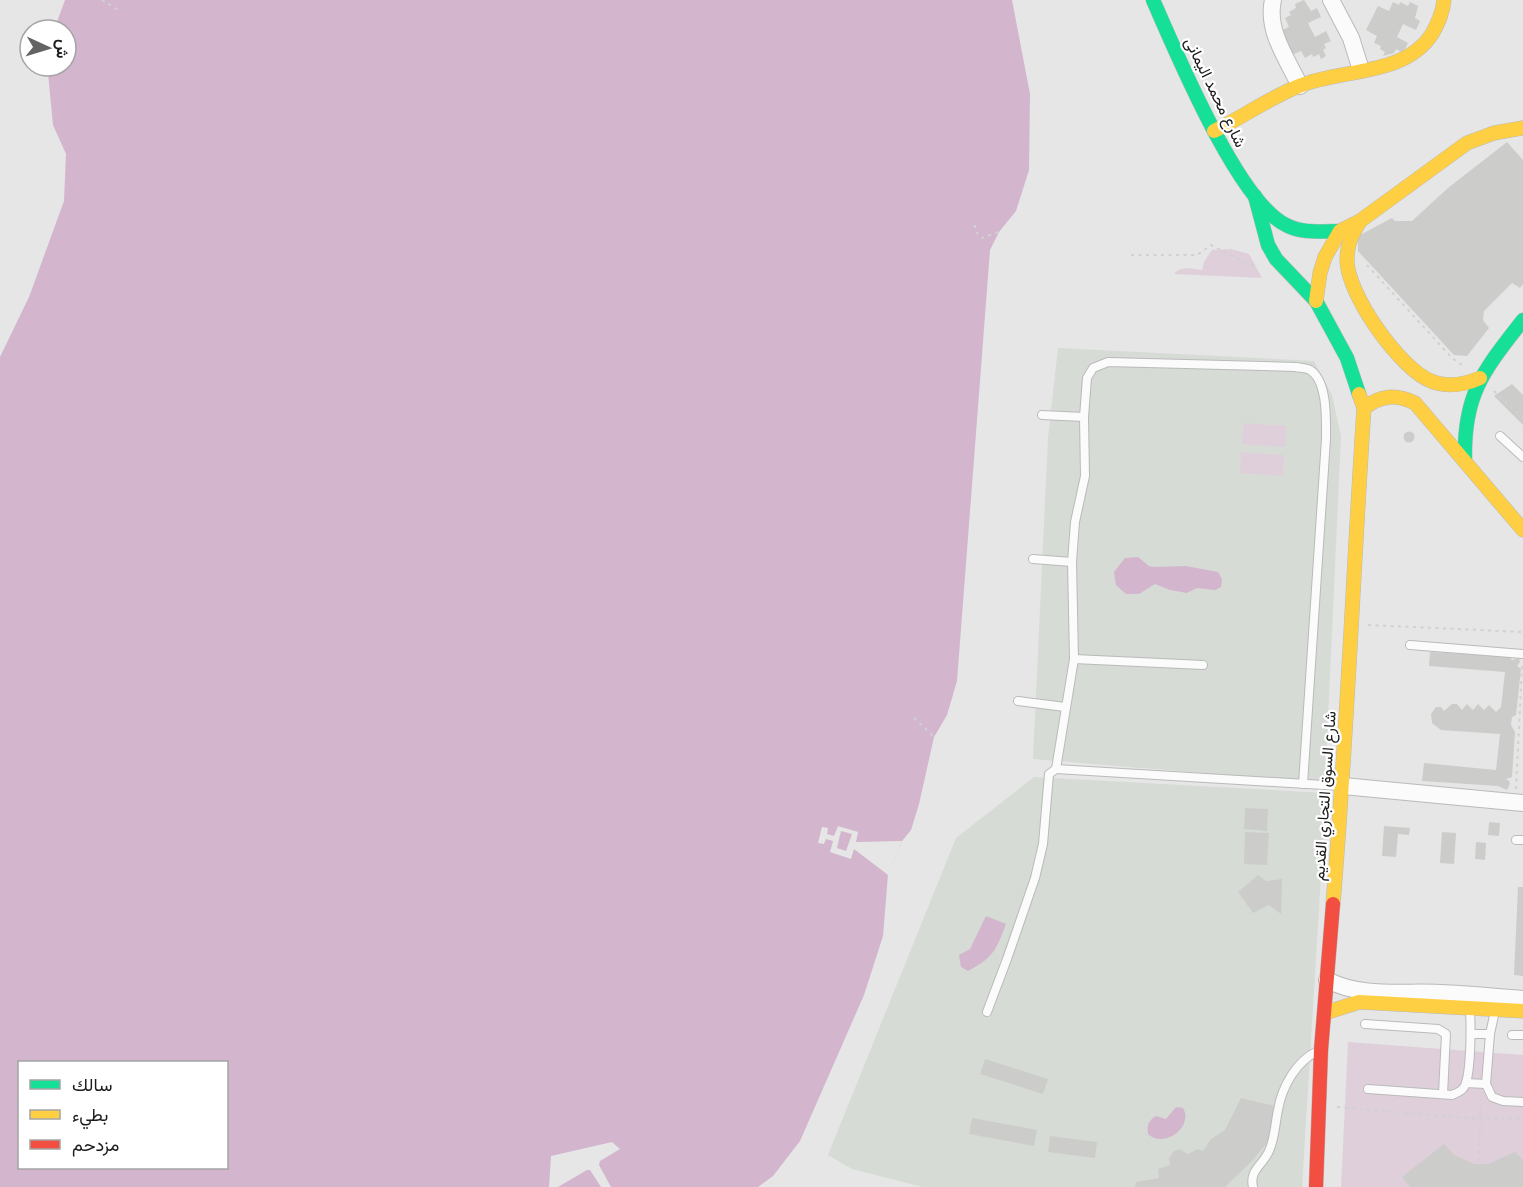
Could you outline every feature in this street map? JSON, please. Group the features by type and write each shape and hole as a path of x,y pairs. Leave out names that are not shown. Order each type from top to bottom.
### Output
{"main road":[{"name":"شارع محمد اليمانى","path":"1153,0 1214,131 1255,196 1273,217 1288,227 1312,232 1340,231"},
{"path":"1214,131 1300,86 1389,65 1420,50 1440,20 1444,0"},
{"path":"1316,301 1325,257 1340,231 1360,221 1467,144 1494,133 1523,128"},
{"name":"شارع محمد اليمانى","path":"1255,196 1263,230 1276,259 1316,301"},
{"path":"1360,221 1350,239 1348,263 1354,290 1364,309 1415,372 1423,378 1442,386 1452,387 1462,386 1480,378"},
{"name":"شارع السوق التجاري القديم","path":"1316,301 1347,358 1364,408 1350,624 1343,786 1321,1050 1316,1187"},
{"path":"1466,461 1464,439 1466,417 1472,397 1480,378 1523,321"},
{"path":"1364,408 1375,399 1383,397 1400,397 1415,403 1523,530"},
{"path":"1325,1013 1359,1002 1523,1011"}],"street":[{"path":"1273,0 1270,16 1272,27 1300,86"},
{"path":"1331,0 1351,38 1361,70"},
{"path":"1502,503 1523,514"},
{"path":"1343,786 1519,803"},
{"path":"1327,980 1360,992 1439,993 1523,999"}],"lane":[{"path":"1056,769 1074,659 1072,562 1075,522 1085,476 1084,417 1088,374 1093,368 1108,362 1296,367 1310,370 1317,378 1323,391 1326,414 1303,784"},
{"path":"1042,415 1084,417"},
{"path":"1500,436 1523,457"},
{"path":"1033,559 1072,562"},
{"path":"1410,645 1523,654"},
{"path":"1074,659 1203,665"},
{"path":"1018,701 1065,707"},
{"path":"987,1012 1035,878 1043,844 1049,774 1056,769 1343,786"},
{"path":"1368,1089 1452,1095 1461,1091 1466,1083 1471,1034 1470,1009"},
{"path":"1495,1010 1490,1034 1486,1084 1492,1097 1503,1101 1523,1102"},
{"path":"1365,1024 1443,1031 1446,1035 1443,1094"},
{"path":"1471,1034 1490,1034"},
{"path":"1512,1035 1523,1035"},
{"path":"1253,1187 1254,1172 1270,1150 1280,1102 1294,1071 1304,1059 1321,1050"},
{"path":"1466,1083 1486,1084"}],"path":[{"path":"102,0 120,11"},
{"path":"975,225 975,231 982,238 999,232"},
{"path":"1131,255 1197,255 1211,245 1251,265 1276,259"},
{"path":"1366,264 1452,358 1480,378 1523,418"},
{"path":"1350,624 1523,632"},
{"path":"1519,803 1523,654"},
{"path":"914,718 934,737"},
{"path":"1320,1106 1523,1119"},
{"path":"1479,1161 1482,1118"}],"shaded area":[{"path":"65,0 1012,0 1030,94 1029,170 1016,211 999,232 990,250 957,681 947,715 934,737 911,830 902,841 888,874 883,936 864,995 800,1141 773,1176 758,1187 0,1187 0,357 29,297 64,201 66,154 53,125 48,78 78,78 78,18 58,18"},
{"path":"1231,249 1249,254 1262,278 1174,274 1183,269 1202,270 1212,250"},
{"path":"1058,348 1314,361 1332,395 1341,436 1325,783 1033,759 1048,438"},
{"path":"1244,423 1286,426 1285,447 1242,444"},
{"path":"1241,452 1284,455 1283,476 1240,473"},
{"path":"1138,557 1149,566 1186,566 1218,572 1222,579 1221,587 1215,590 1197,588 1187,593 1155,584 1139,594 1126,594 1116,585 1114,572 1125,558"},
{"path":"1034,777 1326,793 1302,1187 923,1187 852,1169 828,1155 956,838"},
{"path":"986,916 1006,924 1000,940 989,957 968,971 961,967 959,955 970,949"},
{"path":"1348,1042 1523,1055 1523,1187 1341,1187"},
{"path":"1176,1107 1183,1108 1185,1115 1181,1129 1176,1134 1162,1139 1148,1134 1151,1120 1156,1116 1166,1119"}],"pier":[{"path":"838,826 858,832 856,842 902,841 888,875 854,849 851,859 830,852 833,841 826,839 824,844 818,843 822,827 828,828 827,834 834,836","holes":["841,831 852,834 846,851 837,848"]},
{"path":"612,1142 620,1149 600,1161 599,1165 611,1187 601,1187 590,1170 587,1170 558,1187 549,1187 551,1156"}],"building":[{"path":"1304,0 1311,11 1317,8 1321,17 1308,23 1315,37 1326,31 1331,41 1324,44 1326,48 1323,50 1326,56 1321,59 1319,54 1313,57 1312,54 1305,58 1301,51 1289,56 1278,32 1289,27 1285,18 1291,15 1289,12 1296,8 1295,4"},
{"path":"1393,2 1399,5 1400,2 1408,6 1410,2 1418,6 1415,18 1420,21 1416,30 1403,24 1397,37 1408,43 1403,53 1396,49 1394,53 1383,56 1385,52 1380,49 1381,46 1374,43 1377,36 1366,30 1378,6 1389,11"},
{"path":"1507,142 1523,160 1523,284 1520,288 1512,283 1484,311 1483,320 1489,328 1467,356 1454,355 1358,251 1358,236 1392,218 1395,221 1412,221 1448,188"},
{"path":"1512,384 1523,395 1523,425 1494,396"},
{"path":"1409,432 1413,433 1413,441 1409,442 1405,441 1404,437 1405,433"},
{"path":"1430,652 1510,657 1512,660 1519,658 1520,662 1517,666 1521,669 1516,715 1512,717 1511,725 1515,732 1512,777 1506,779 1510,784 1507,790 1498,786 1422,781 1424,763 1496,770 1500,734 1441,730 1432,723 1431,714 1436,707 1441,707 1444,711 1452,704 1457,704 1462,710 1467,704 1473,710 1478,704 1484,710 1489,705 1496,712 1501,707 1505,672 1429,666"},
{"path":"1245,808 1268,809 1267,831 1244,829"},
{"path":"1489,822 1500,823 1499,836 1488,835"},
{"path":"1384,826 1410,828 1409,835 1398,834 1396,857 1382,856"},
{"path":"1245,832 1269,833 1267,865 1244,864"},
{"path":"1442,832 1456,833 1454,864 1440,863"},
{"path":"1476,842 1486,843 1485,860 1475,859"},
{"path":"1258,875 1266,881 1282,879 1281,914 1269,905 1253,913 1238,892"},
{"path":"1518,887 1523,887 1523,976 1514,975"},
{"path":"985,1059 1048,1079 1043,1094 980,1074"},
{"path":"1241,1098 1275,1106 1275,1119 1266,1144 1225,1187 1135,1187 1136,1182 1159,1178 1158,1169 1170,1165 1169,1158 1173,1152 1179,1149 1188,1154 1198,1149 1203,1151 1211,1139 1225,1130"},
{"path":"972,1118 1037,1130 1034,1146 969,1134"},
{"path":"1050,1136 1097,1142 1095,1158 1048,1152"},
{"path":"1444,1144 1454,1155 1474,1164 1488,1164 1515,1152 1523,1160 1523,1187 1410,1187 1402,1177"}],"traffic: fast":[{"path":"1153,0 1210,123 1248,187 1267,211 1292,228 1306,231 1340,231"},
{"path":"1255,196 1268,245 1276,259 1316,301 1347,358 1359,394"},
{"path":"1465,461 1465,438 1472,400 1487,369 1523,320"}],"traffic: slow":[{"path":"1214,131 1299,86 1316,80 1389,65 1405,58 1420,48 1432,34 1440,18 1444,0"},
{"path":"1316,301 1325,257 1340,231 1360,221 1467,143 1494,133 1523,128"},
{"path":"1360,221 1352,235 1348,249 1349,274 1365,310 1377,329 1405,362 1418,374 1431,381 1456,385 1480,378"},
{"path":"1333,904 1364,408 1359,394"},
{"path":"1364,408 1376,400 1389,397 1415,403 1523,530"},
{"path":"1325,1013 1359,1002 1523,1011"}],"traffic: jam":[{"path":"1316,1187 1321,1050 1333,904"}]}
